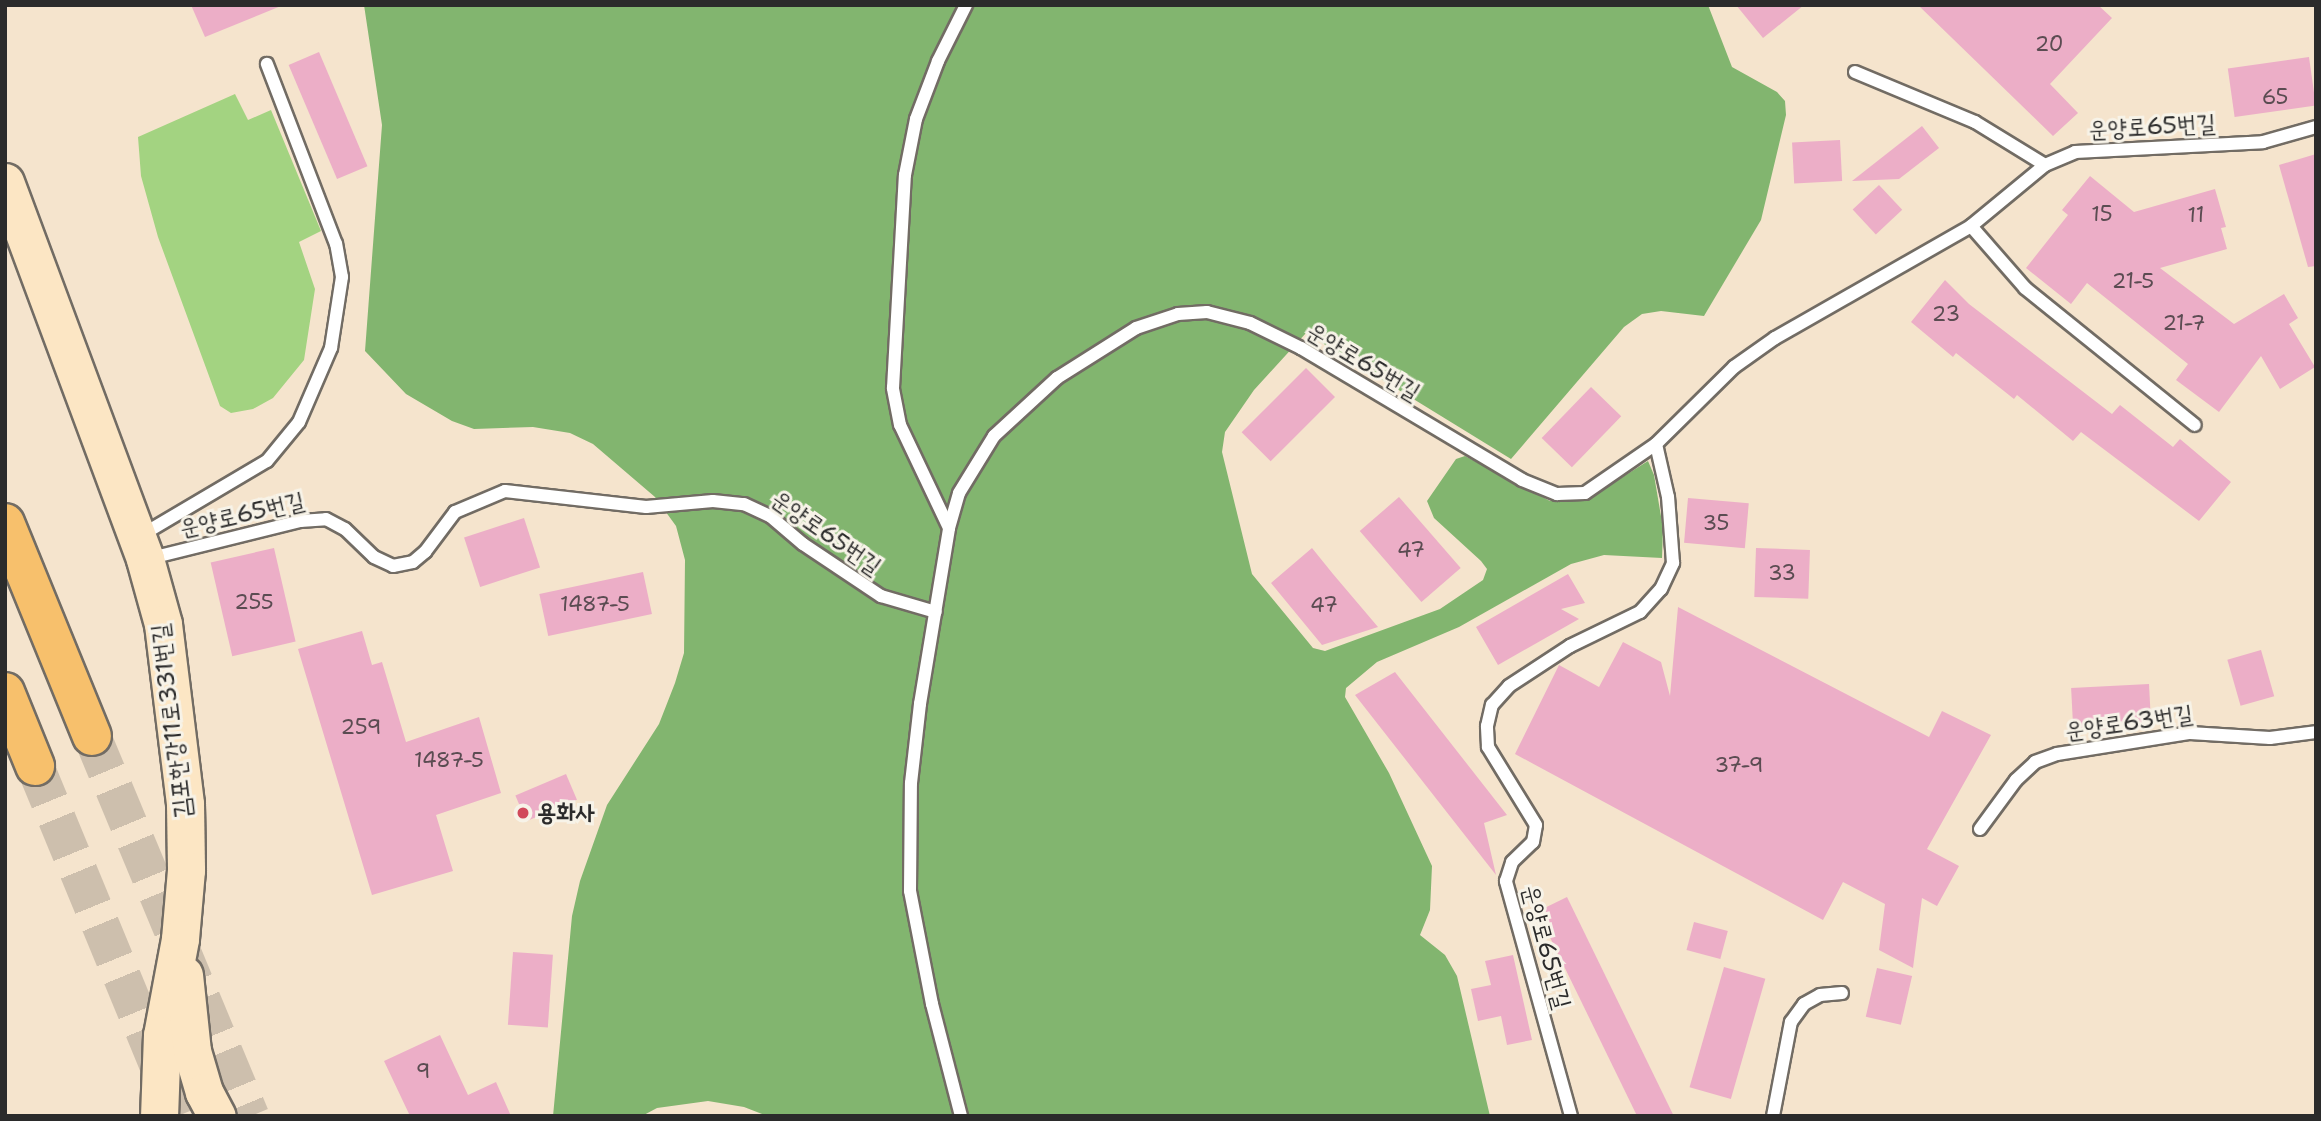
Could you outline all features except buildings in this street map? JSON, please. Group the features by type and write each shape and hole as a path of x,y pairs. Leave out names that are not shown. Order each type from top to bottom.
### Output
{"highway":[{"path":"5,523 92,736"},
{"path":"5,692 34,766"}],"main road":[{"name":"김포한강11로331번길","path":"5,182 141,548 163,624 185,804 180,939 162,1035 159,1116"},
{"path":"180,939 192,1051 204,1092 217,1116"}],"lane":[{"path":"949,528 900,425 893,388 905,175 921,108 966,5"},
{"path":"141,548 267,461 299,422 331,348 342,277 336,244 267,64"},
{"path":"1855,72 1975,122 2045,165"},
{"name":"운양로65번길","path":"141,548 326,519 345,529 374,557 393,566 419,558 455,512 505,491 646,508 713,501 744,504 770,516 803,544 881,596 936,612 949,528 972,467 1022,407 1101,348 1136,328 1178,314 1208,313 1250,323 1301,348 1522,480 1557,494 1585,493 1656,444 1734,367 1775,338 1971,226 2045,165 2075,152 2263,142 2316,127"},
{"path":"1971,226 2025,288 2196,425"},
{"name":"운양로65번길","path":"1571,1116 1506,881 1513,862 1533,842 1536,825 1488,747 1487,726 1492,705 1509,686 1570,646 1640,612 1661,589 1673,563 1668,497 1656,444"},
{"path":"936,612 911,783 908,849 917,936 961,1116"},
{"name":"운양로63번길","path":"1980,829 2016,780 2035,762 2057,754 2190,733 2270,738 2316,732"},
{"path":"1773,1116 1791,1023 1804,1004 1820,995 1842,993"}],"green space":[{"path":"364,5 1708,5 1732,67 1777,92 1785,101 1786,115 1761,220 1704,316 1661,311 1642,314 1624,327 1511,459 1306,333 1254,390 1225,432 1222,452 1252,574 1313,648 1325,651 1440,609 1483,580 1487,569 1434,518 1427,501 1456,459 1465,456 1550,501 1591,497 1648,461 1654,475 1663,528 1662,558 1604,555 1571,564 1459,627 1377,662 1346,688 1345,697 1389,773 1432,866 1430,910 1420,935 1445,955 1457,976 1490,1116 767,1116 744,1107 708,1101 657,1108 642,1116 553,1116 572,916 580,881 607,805 659,724 675,683 684,653 685,560 676,526 655,497 593,444 570,433 533,427 474,429 452,421 406,394 365,351 382,125"},
{"path":"235,94 248,120 271,110 321,231 299,242 315,289 304,360 273,398 253,409 231,413 220,406 158,237 141,176 138,137"}],"tunnel":[{"path":"92,736 250,1116"},
{"path":"35,766 179,1116"}],"place":[{"name":"용화사","path":"523,813"}]}
